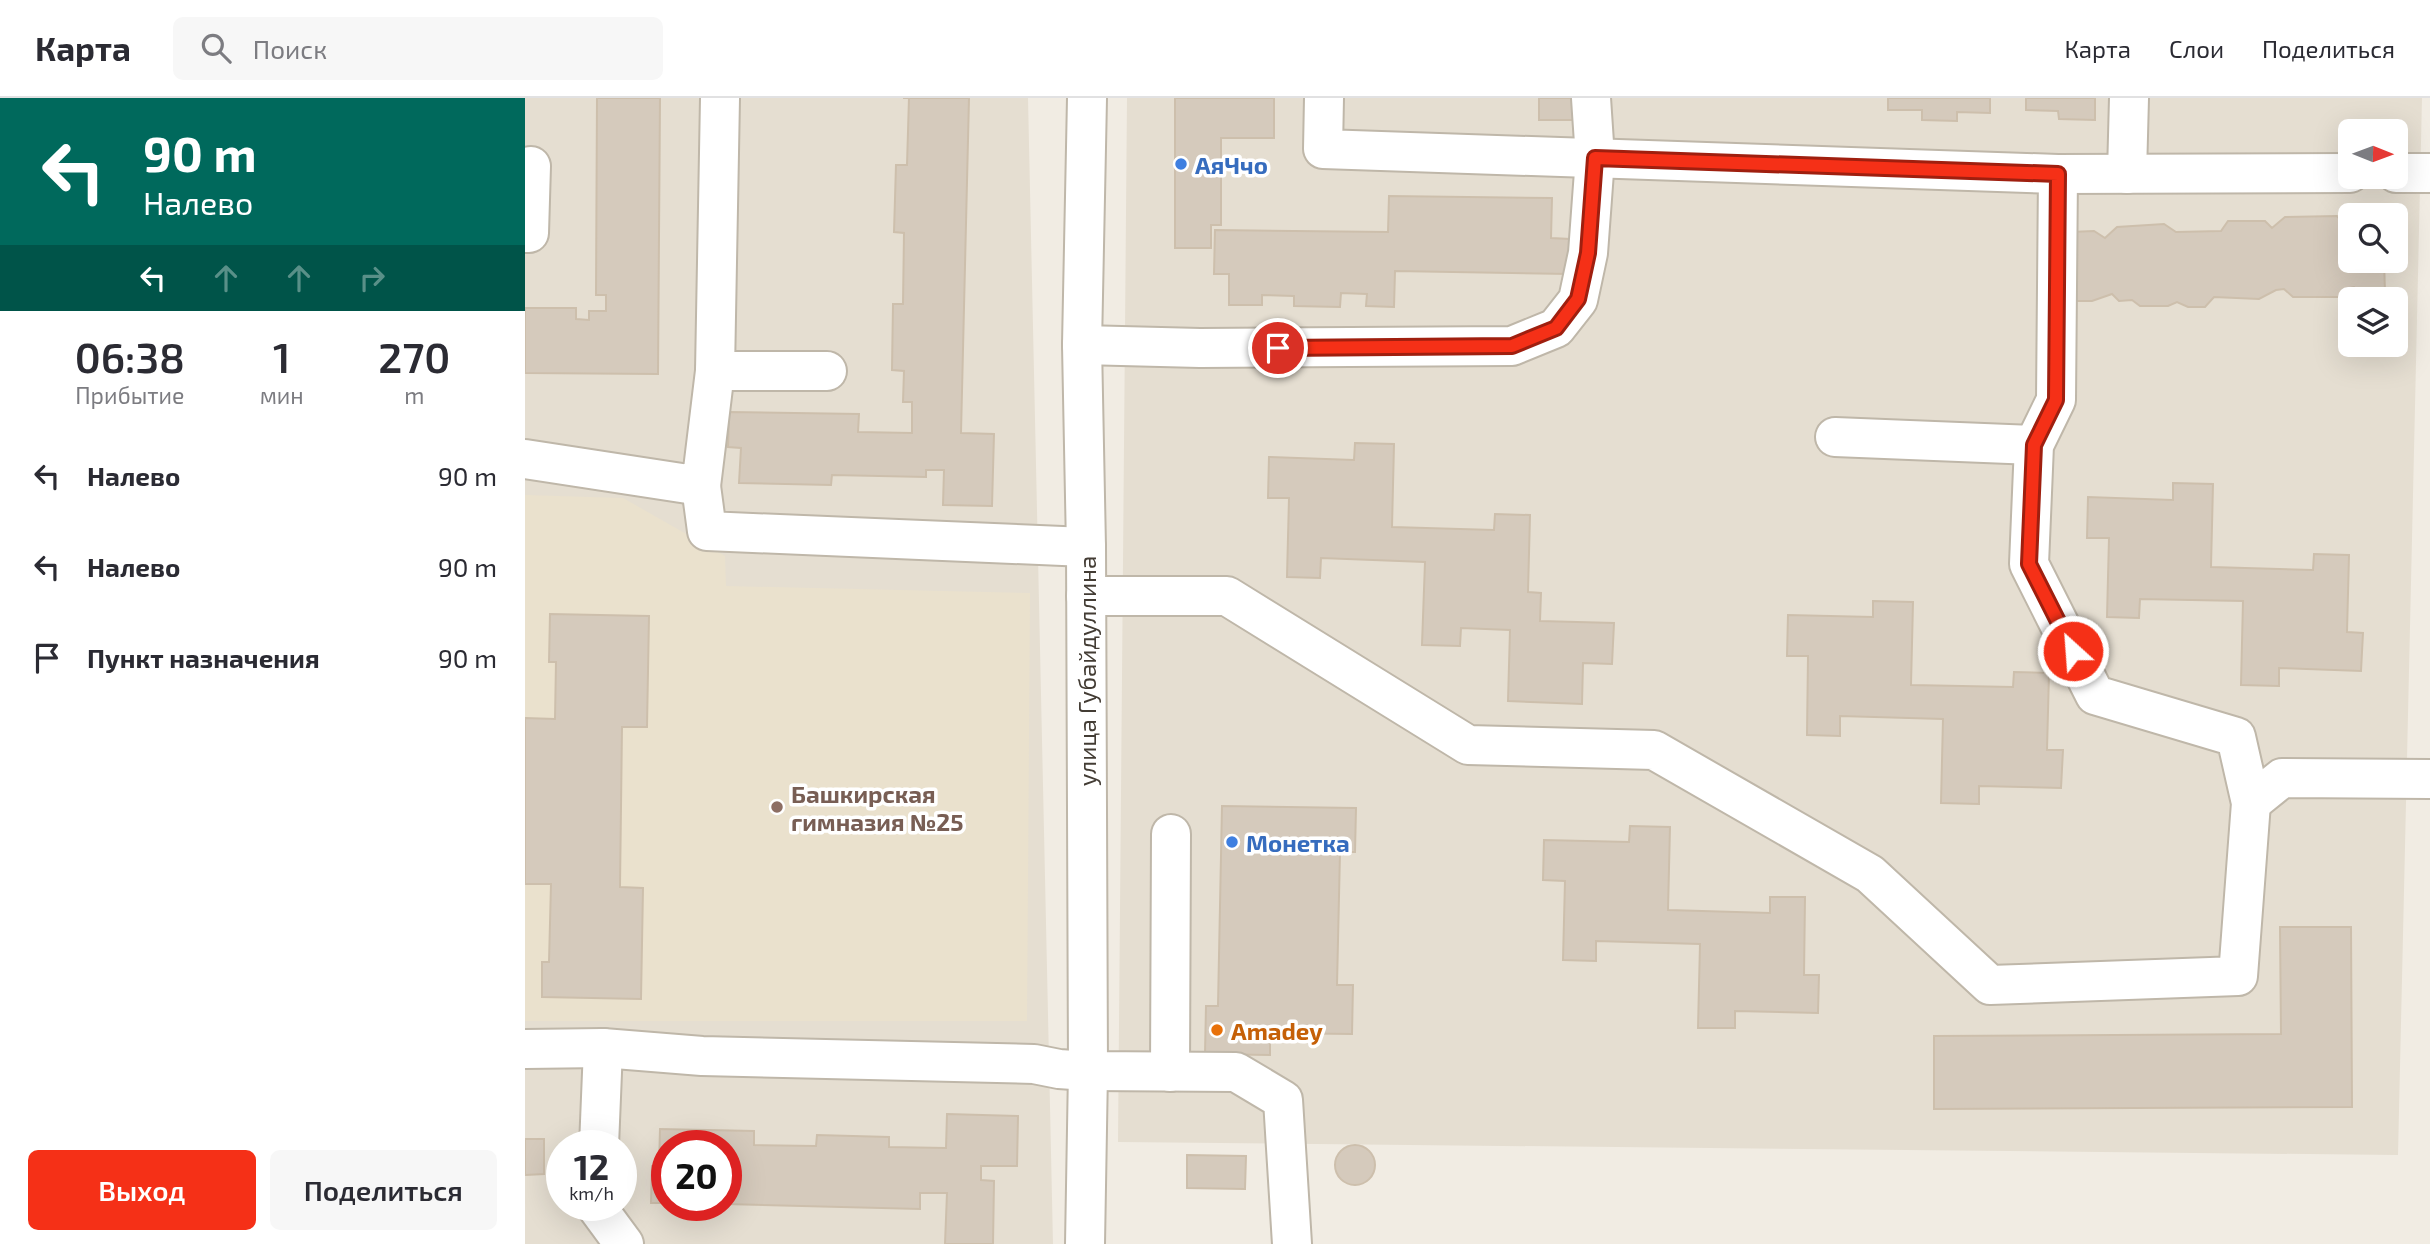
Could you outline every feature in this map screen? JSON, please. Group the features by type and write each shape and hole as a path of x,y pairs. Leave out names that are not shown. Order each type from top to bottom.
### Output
{"street":[{"path":"720,98 715,371 701,486 707,530 1086,547"},
{"name":"улица Губайдуллина","path":"1085,1244 1088,1071 1086,547 1082,345 1087,98"},
{"path":"1324,98 1324,149 2058,174 2338,173"},
{"path":"1082,345 1200,348 1512,346 1556,328 1578,299 1588,253 1595,158 1591,98"},
{"path":"2127,174 2129,98"},
{"path":"525,166 531,166 529,233 525,233"},
{"path":"2408,173 2430,173"},
{"path":"1086,596 1227,596 1468,744 1654,750 1870,874 1990,985 2238,976 2251,803 2236,737 2095,695 2029,564 2034,445 2056,400 2058,174"},
{"path":"715,371 827,371"},
{"path":"1835,437 2034,445"},
{"path":"525,459 701,486"},
{"path":"2251,803 2282,778 2430,779"},
{"path":"1170,1072 1171,834"},
{"path":"600,1130 603,1048"},
{"path":"525,1049 603,1048 702,1056 1034,1064 1088,1071 1235,1072 1283,1100 1292,1244"},
{"path":"607,1221 624,1244"}],"shaded area":[{"path":"525,98 1028,98 1053,1244 525,1244"},
{"path":"1127,98 2422,98 2398,1155 1118,1142"},
{"name":"Башкирская гимназия №25","path":"525,495 623,498 725,556 726,586 1030,593 1027,1021 525,1021"}],"building":[{"path":"597,98 660,98 658,374 525,373 525,308 576,308 576,319 589,320 589,311 606,311 606,295 596,295"},
{"path":"909,98 969,98 961,433 994,434 992,506 943,505 944,470 926,470 926,477 832,475 831,485 739,483 741,448 728,447 729,412 859,414 858,432 912,433 912,402 903,402 904,371 892,370 893,304 903,304 904,233 894,232 896,165 907,165"},
{"path":"1175,98 1274,98 1274,138 1221,138 1221,225 1211,225 1211,248 1175,248"},
{"path":"1539,98 1574,98 1573,120 1539,120"},
{"path":"1888,98 1990,98 1990,113 1957,112 1957,121 1922,120 1922,110 1888,110"},
{"path":"2026,98 2095,98 2095,120 2059,119 2058,111 2026,110"},
{"path":"1389,196 1552,198 1551,238 1570,239 1569,274 1395,271 1394,307 1366,306 1367,294 1341,293 1340,307 1294,306 1294,296 1262,295 1262,305 1229,305 1229,274 1214,274 1215,230 1388,232"},
{"path":"2337,216 2338,273 2384,273 2385,287 2338,287 2338,297 2293,297 2284,289 2259,299 2214,297 2205,307 2188,307 2177,302 2168,306 2140,306 2132,300 2119,301 2112,294 2092,301 2072,301 2071,232 2094,231 2105,238 2117,227 2164,224 2176,232 2221,231 2228,221 2265,221 2272,228 2285,217"},
{"path":"1355,443 1394,444 1392,527 1494,530 1495,514 1530,515 1528,592 1541,593 1540,621 1614,623 1612,664 1583,663 1582,704 1508,701 1510,630 1461,628 1460,646 1422,645 1425,562 1321,558 1320,578 1287,577 1289,498 1268,498 1269,457 1354,460"},
{"path":"2173,483 2213,484 2211,567 2313,570 2314,554 2349,555 2347,632 2363,633 2361,671 2279,668 2279,686 2241,685 2243,601 2140,599 2139,618 2107,617 2109,538 2087,538 2088,497 2173,500"},
{"path":"1873,601 1913,602 1911,685 2013,687 2014,672 2049,673 2047,750 2063,750 2061,788 1979,786 1979,804 1941,803 1943,719 1840,716 1840,736 1807,735 1808,656 1787,656 1788,615 1873,617"},
{"path":"550,614 649,616 647,727 622,727 620,887 643,888 641,999 542,997 542,962 549,962 551,884 525,884 525,718 555,719 556,662 549,662"},
{"path":"1222,806 1356,808 1355,852 1340,852 1337,985 1353,985 1352,1034 1270,1033 1270,1055 1205,1054 1206,1006 1218,1006"},
{"path":"1630,826 1670,827 1668,910 1770,913 1770,897 1805,897 1804,975 1819,975 1818,1013 1735,1011 1735,1028 1698,1028 1700,944 1596,941 1596,961 1563,960 1565,881 1543,880 1544,840 1629,842"},
{"path":"2280,927 2351,927 2352,1107 1934,1109 1934,1036 2281,1034"},
{"path":"947,1114 1018,1116 1017,1166 981,1166 981,1180 994,1181 993,1244 945,1244 947,1193 920,1193 920,1209 742,1204 742,1131 754,1131 754,1145 816,1146 817,1135 889,1137 889,1147 946,1148"},
{"path":"525,1139 544,1139 544,1174 525,1175"},
{"path":"1355,1145 1363,1146 1369,1151 1374,1157 1374,1173 1369,1179 1363,1184 1355,1185 1347,1184 1341,1179 1336,1173 1335,1165 1336,1157 1341,1151 1347,1146"},
{"path":"1187,1155 1246,1156 1245,1189 1187,1188"}],"place":[{"name":"АяЧчо","path":"1181,164"},
{"name":"Башкирская гимназия №25","path":"777,807"},
{"name":"Монетка","path":"1232,842"},
{"name":"Amadey","path":"1217,1030"}],"route":[{"path":"1278,348 1512,346 1556,328 1578,299 1588,253 1595,158 2058,174 2056,400 2034,445 2029,564 2073,651"}]}
